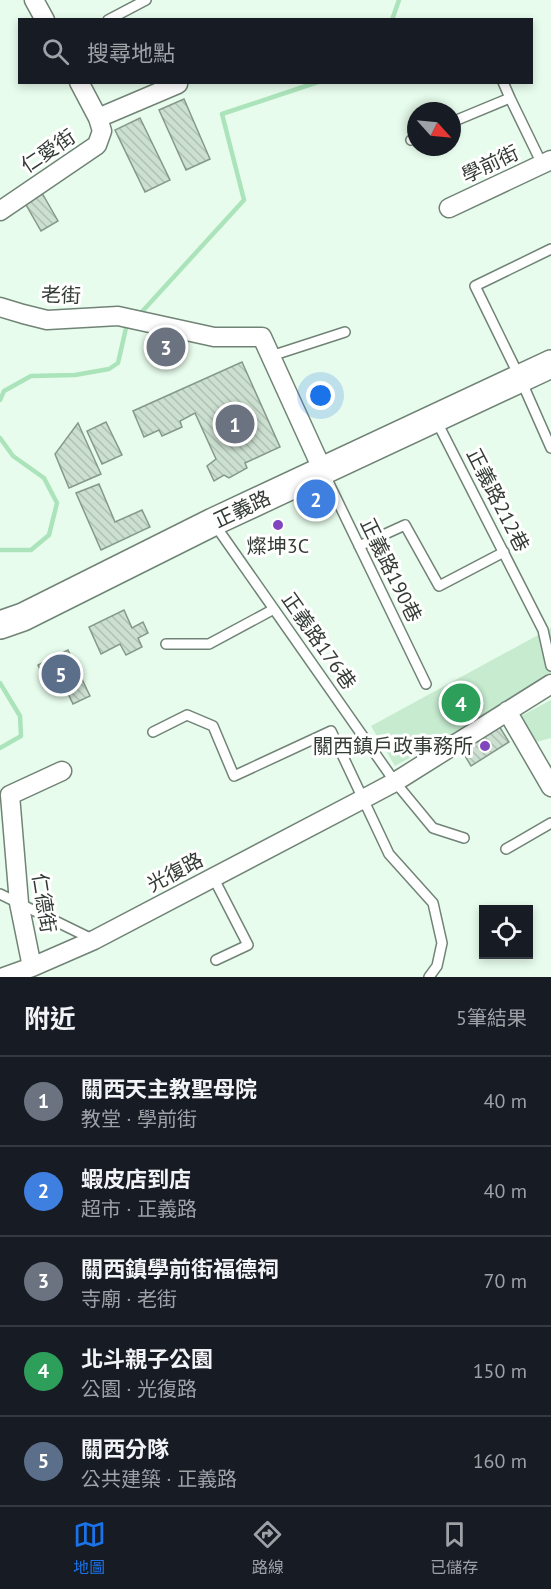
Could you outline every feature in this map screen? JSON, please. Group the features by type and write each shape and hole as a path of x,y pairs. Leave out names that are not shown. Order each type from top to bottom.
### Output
{"main road":[{"name":"正義路","path":"0,625 23,617 213,522 551,364"}],"street":[{"path":"34,0 44,18"},
{"path":"80,84 98,118 178,84"},
{"name":"仁愛街","path":"0,211 97,145 102,131 98,118"},
{"name":"學前街","path":"449,208 546,162"},
{"name":"老街","path":"0,307 47,320 118,316 213,337 262,336 271,356"},
{"path":"271,356 323,471"},
{"name":"光復路","path":"4,977 35,972 395,782 551,684"},
{"path":"507,711 551,787"},
{"name":"仁德街","path":"35,972 18,903 10,795 62,771"}],"lane":[{"path":"112,18 146,0"},
{"path":"504,84 546,162"},
{"path":"461,118 510,98"},
{"path":"551,249 475,286 551,448"},
{"path":"271,356 345,332"},
{"name":"正義路212巷","path":"435,418 543,630 551,666"},
{"name":"正義路190巷","path":"323,471 426,684"},
{"name":"正義路176巷","path":"213,522 395,782 433,828 464,838"},
{"path":"359,546 405,525 439,585 504,552"},
{"path":"166,644 209,644 274,609"},
{"path":"153,732 187,715 213,726 234,776 330,731 389,854 433,903 442,943 437,966 429,977"},
{"path":"506,849 551,824"},
{"path":"213,878 248,945 216,960"},
{"path":"0,894 94,940"}],"green space":[{"path":"551,628 551,680 395,766 371,726"},
{"path":"551,700 551,738 536,742 521,716"}],"building":[{"path":"184,99 210,159 186,170 159,110"},
{"path":"140,118 170,180 145,192 115,130"},
{"path":"42,193 58,221 41,231 25,203"},
{"path":"155,335 181,345 176,358 150,348"},
{"path":"242,362 280,447 245,463 247,468 229,478 224,475 214,481 207,466 216,459 195,413 180,421 182,427 162,436 159,430 144,437 133,411"},
{"path":"106,422 122,455 102,464 87,431"},
{"path":"78,423 101,474 69,488 55,454"},
{"path":"99,484 115,522 142,510 150,527 101,550 76,493"},
{"path":"124,610 132,628 143,622 148,633 138,638 142,647 126,655 120,644 101,654 89,627"},
{"path":"68,650 90,696 73,704 63,683 50,689 38,665"},
{"name":"關西鎮戶政事務所","path":"499,726 509,742 471,766 461,749"}],"waterway":[{"path":"393,18 399,0"},
{"path":"139,315 244,200 222,114 312,84"},
{"path":"0,400 4,391 31,376 75,375 109,369 118,363 126,328 131,324"},
{"path":"0,438 13,456 44,478 57,503 49,535 31,550 0,550"},
{"path":"0,683 20,716 21,736 0,748"}],"place":[{"name":"關西鎮學前街福德祠","path":"166,347"},
{"name":"關西天主教聖母院","path":"235,424"},
{"name":"蝦皮店到店","path":"316,499"},
{"name":"燦坤3C","path":"278,525"},
{"name":"關西分隊","path":"61,674"},
{"name":"北斗親子公園","path":"461,703"},
{"name":"關西鎮戶政事務所","path":"485,746"}]}
